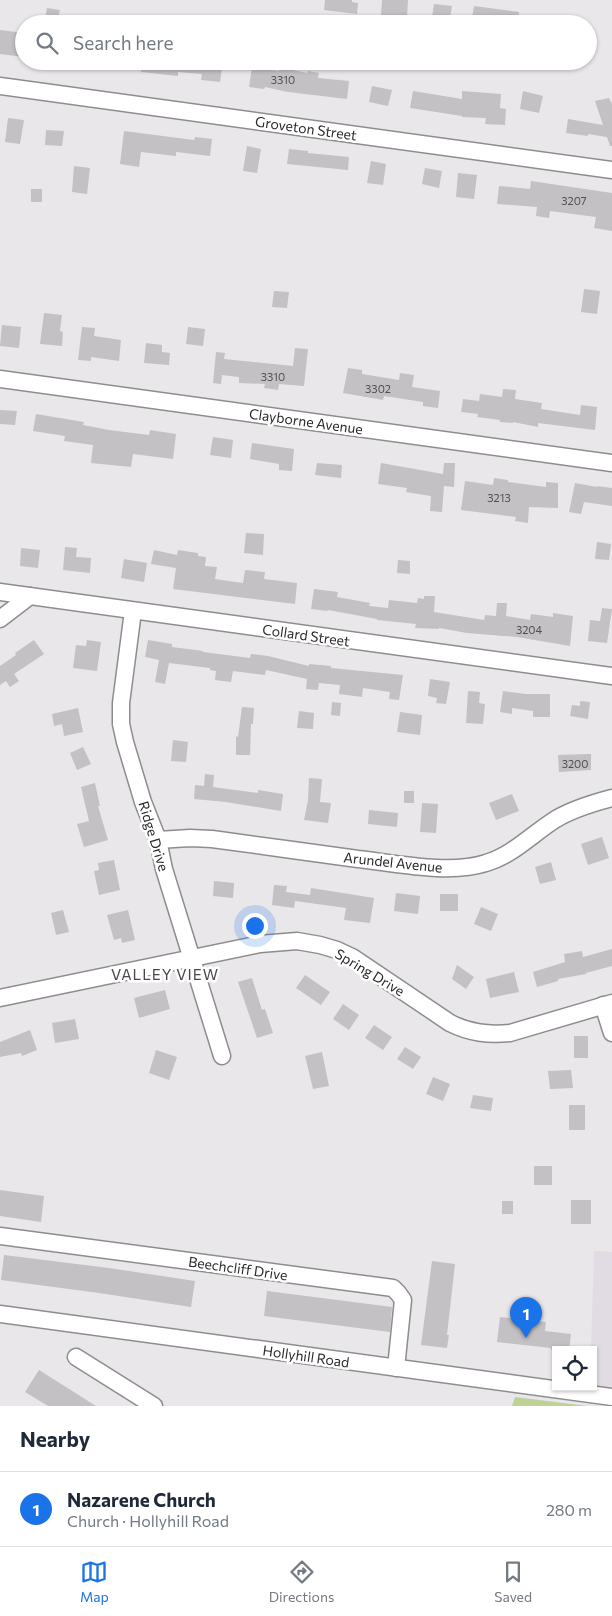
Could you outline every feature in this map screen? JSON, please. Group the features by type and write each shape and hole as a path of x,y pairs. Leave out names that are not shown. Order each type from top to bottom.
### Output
{"street":[{"name":"Groveton Street","path":"0,86 612,170"},
{"name":"Clayborne Avenue","path":"0,379 612,463"},
{"name":"Collard Street","path":"0,592 612,676"},
{"path":"0,619 30,596"},
{"name":"Ridge Drive","path":"134,611 121,703 125,742 143,802 158,840 164,869 222,1056"},
{"name":"Arundel Avenue","path":"158,840 212,839 412,866 468,867 499,859 515,850 556,819 574,810 612,798"},
{"name":"Spring Drive","path":"0,998 260,944 298,941 320,944 352,957 450,1023 467,1031 482,1034 510,1032 608,1004"},
{"path":"608,1004 612,1032"},
{"name":"Beechcliff Drive","path":"0,1236 393,1288 403,1300 396,1368"},
{"name":"Hollyhill Road","path":"0,1314 612,1397"},
{"path":"76,1358 154,1406"}],"shaded area":[{"path":"594,1251 612,1252 612,1388 597,1386 597,1346 591,1346"}],"green space":[{"path":"515,1397 588,1406 512,1406"}],"building":[{"path":"325,0 352,0 352,2 358,3 357,14 324,10"},
{"path":"382,0 408,0 407,15 381,15"},
{"path":"434,4 452,6 450,15 432,15"},
{"path":"474,6 519,12 519,15 472,15"},
{"path":"47,8 60,10 59,15 46,15"},
{"path":"0,30 15,32 15,56 0,54"},
{"path":"141,70 222,70 220,82 201,80 202,74 178,72 178,76 141,72"},
{"path":"252,70 293,70 307,73 308,71 319,73 318,78 349,81 347,99 288,92 265,87 264,89 249,87"},
{"path":"372,86 392,90 388,106 369,102"},
{"path":"413,91 462,99 462,91 501,94 500,108 506,109 505,125 485,124 486,118 462,117 410,108"},
{"path":"523,91 543,96 539,113 520,109"},
{"path":"609,98 612,104 612,146 610,146 607,137 566,133 568,119 603,125 595,101"},
{"path":"8,118 24,120 20,144 5,142"},
{"path":"46,130 64,131 62,146 45,145"},
{"path":"124,131 194,140 195,137 212,139 210,156 176,152 176,156 141,152 139,167 120,164"},
{"path":"247,146 261,149 257,173 243,171"},
{"path":"289,149 349,157 348,170 287,164"},
{"path":"371,161 386,164 383,185 367,183"},
{"path":"74,166 90,168 87,194 72,192"},
{"path":"425,168 442,171 439,188 422,184"},
{"path":"458,173 477,175 474,199 456,197"},
{"path":"531,181 612,193 612,231 594,228 596,217 550,211 549,218 536,216 537,207 497,204 499,186 530,189"},
{"path":"31,189 42,189 42,202 31,202"},
{"path":"584,289 600,291 597,314 581,312"},
{"path":"274,291 289,292 287,308 272,307"},
{"path":"44,313 62,315 60,331 63,332 62,346 40,344"},
{"path":"2,325 21,327 19,348 0,346"},
{"path":"82,327 95,328 94,336 121,340 119,361 91,357 91,361 78,360"},
{"path":"188,327 205,329 203,346 186,344"},
{"path":"146,343 162,345 162,352 170,353 169,365 144,363"},
{"path":"295,348 308,349 304,386 279,384 278,390 264,388 265,384 239,383 239,377 222,375 221,384 213,383 216,352 225,353 224,359 293,366"},
{"path":"348,368 362,370 362,374 399,380 400,373 414,375 412,387 440,391 438,408 423,406 423,402 384,396 383,400 343,393"},
{"path":"503,389 516,390 515,399 542,403 541,409 580,415 581,405 597,407 595,430 538,423 538,427 513,422 500,422 500,420 477,417 478,414 461,412 463,399 479,401 480,394 502,397"},
{"path":"0,410 17,411 15,425 0,424"},
{"path":"36,414 84,422 83,425 109,430 149,435 150,430 176,434 173,459 133,454 131,467 91,463 93,445 64,441 65,436 33,431"},
{"path":"213,437 233,440 231,458 210,455"},
{"path":"252,443 294,449 292,471 279,470 279,464 250,459"},
{"path":"317,463 342,465 341,478 315,475"},
{"path":"381,463 443,474 444,463 455,463 454,487 444,486 442,512 430,511 431,496 406,492 407,488 378,484"},
{"path":"494,478 508,480 508,482 546,487 546,482 558,483 558,508 529,507 528,523 515,521 516,517 461,510 465,481 493,485"},
{"path":"575,483 612,488 612,506 584,502 581,514 569,512"},
{"path":"246,533 264,534 263,555 244,553"},
{"path":"597,542 611,544 609,560 595,559"},
{"path":"65,547 77,548 76,557 91,558 90,573 63,570"},
{"path":"21,548 40,550 38,568 20,566"},
{"path":"154,550 177,555 178,550 198,553 198,556 206,557 205,566 217,567 215,579 243,583 245,570 265,572 264,579 297,583 295,604 173,589 176,568 151,564"},
{"path":"124,559 147,563 144,582 121,578"},
{"path":"398,560 410,561 410,574 397,573"},
{"path":"314,589 338,592 337,597 370,603 369,606 388,608 389,600 417,603 418,598 424,599 424,596 435,596 434,612 484,620 485,615 496,616 497,603 507,603 506,616 530,620 531,614 553,617 553,613 573,616 570,646 517,637 467,633 439,628 415,628 416,624 377,620 328,610 311,609"},
{"path":"602,608 612,609 607,643 588,641 590,620 600,621"},
{"path":"34,640 44,654 14,674 19,681 10,687 6,681 0,685 0,666"},
{"path":"87,640 101,642 97,671 73,668 76,645 86,646"},
{"path":"148,640 172,644 172,647 203,652 250,658 251,654 309,666 309,664 331,666 331,668 403,675 399,700 389,699 390,692 363,688 362,697 339,694 340,685 319,683 318,690 306,689 307,679 266,670 265,675 233,671 231,682 215,680 216,671 210,670 210,668 169,663 165,684 155,682 159,660 145,657"},
{"path":"430,679 450,682 446,704 436,703 437,698 428,696"},
{"path":"468,691 480,692 479,703 485,704 483,724 466,723"},
{"path":"503,691 526,694 550,694 550,717 533,717 533,711 512,708 512,714 500,712"},
{"path":"580,701 590,702 588,719 570,716 572,705 580,706"},
{"path":"332,702 341,703 340,716 331,715"},
{"path":"242,707 254,708 253,724 251,724 250,755 236,755 236,736 238,737"},
{"path":"78,708 83,732 64,736 62,724 54,726 52,714"},
{"path":"299,711 314,713 313,729 297,728"},
{"path":"400,712 422,715 420,735 397,732"},
{"path":"173,740 188,742 186,762 171,761"},
{"path":"83,747 91,764 77,770 70,753"},
{"path":"591,754 591,770 559,772 558,755"},
{"path":"205,774 214,775 213,787 283,794 281,811 194,799 195,785 204,786"},
{"path":"309,778 322,779 320,802 331,803 328,823 304,820 308,800"},
{"path":"95,783 100,806 98,806 108,840 84,847 77,824 89,821 81,787"},
{"path":"404,791 414,791 414,803 404,803"},
{"path":"512,794 519,811 496,820 489,803"},
{"path":"422,803 438,804 436,833 420,832"},
{"path":"369,810 398,813 397,827 368,824"},
{"path":"602,837 609,858 588,865 581,844"},
{"path":"114,860 120,890 99,895 94,871 99,870 98,863"},
{"path":"551,862 556,880 540,884 535,867"},
{"path":"214,881 234,883 233,898 213,896"},
{"path":"274,885 287,886 286,892 310,895 311,888 374,898 370,923 344,920 346,908 295,901 294,908 272,905"},
{"path":"396,893 420,896 418,914 394,911"},
{"path":"440,894 458,894 458,911 440,911"},
{"path":"481,907 498,914 491,931 474,924"},
{"path":"63,910 69,932 56,935 51,913"},
{"path":"128,910 135,940 122,943 121,938 114,940 107,915"},
{"path":"612,949 612,966 586,974 558,979 558,981 537,987 533,972 565,962 564,954 582,951 583,957"},
{"path":"457,965 474,977 466,989 452,979"},
{"path":"514,972 519,992 490,998 486,979"},
{"path":"305,975 330,992 321,1005 296,988"},
{"path":"252,978 262,1010 265,1009 273,1033 257,1038 238,982"},
{"path":"165,990 170,1009 139,1018 134,998"},
{"path":"343,1004 359,1015 349,1030 333,1019"},
{"path":"75,1019 79,1039 55,1043 52,1023"},
{"path":"374,1025 392,1037 383,1050 365,1038"},
{"path":"30,1030 37,1050 22,1056 21,1053 0,1057 0,1042"},
{"path":"574,1036 588,1036 588,1058 574,1058"},
{"path":"405,1047 421,1057 413,1069 397,1059"},
{"path":"156,1050 177,1057 169,1080 149,1073"},
{"path":"322,1052 329,1086 313,1089 305,1056"},
{"path":"571,1070 573,1088 550,1089 548,1071"},
{"path":"433,1077 450,1084 443,1101 426,1094"},
{"path":"473,1095 493,1098 491,1111 470,1108"},
{"path":"569,1105 585,1105 585,1130 569,1130"},
{"path":"534,1166 552,1166 552,1185 534,1185"},
{"path":"0,1190 44,1196 41,1222 0,1216"},
{"path":"571,1200 591,1200 591,1224 571,1224"},
{"path":"502,1201 513,1201 513,1214 502,1214"},
{"path":"4,1255 195,1281 191,1307 1,1280"},
{"path":"432,1261 455,1264 447,1348 421,1345"},
{"path":"267,1291 392,1307 390,1332 264,1316"},
{"path":"500,1317 546,1322 545,1331 571,1334 570,1346 552,1346 552,1350 551,1348 497,1342"},
{"path":"39,1370 96,1406 48,1406 25,1392"}],"place":[{"name":"Nazarene Church","path":"526,1338"}],"district":[{"name":"VALLEY VIEW","path":"165,974"}]}
